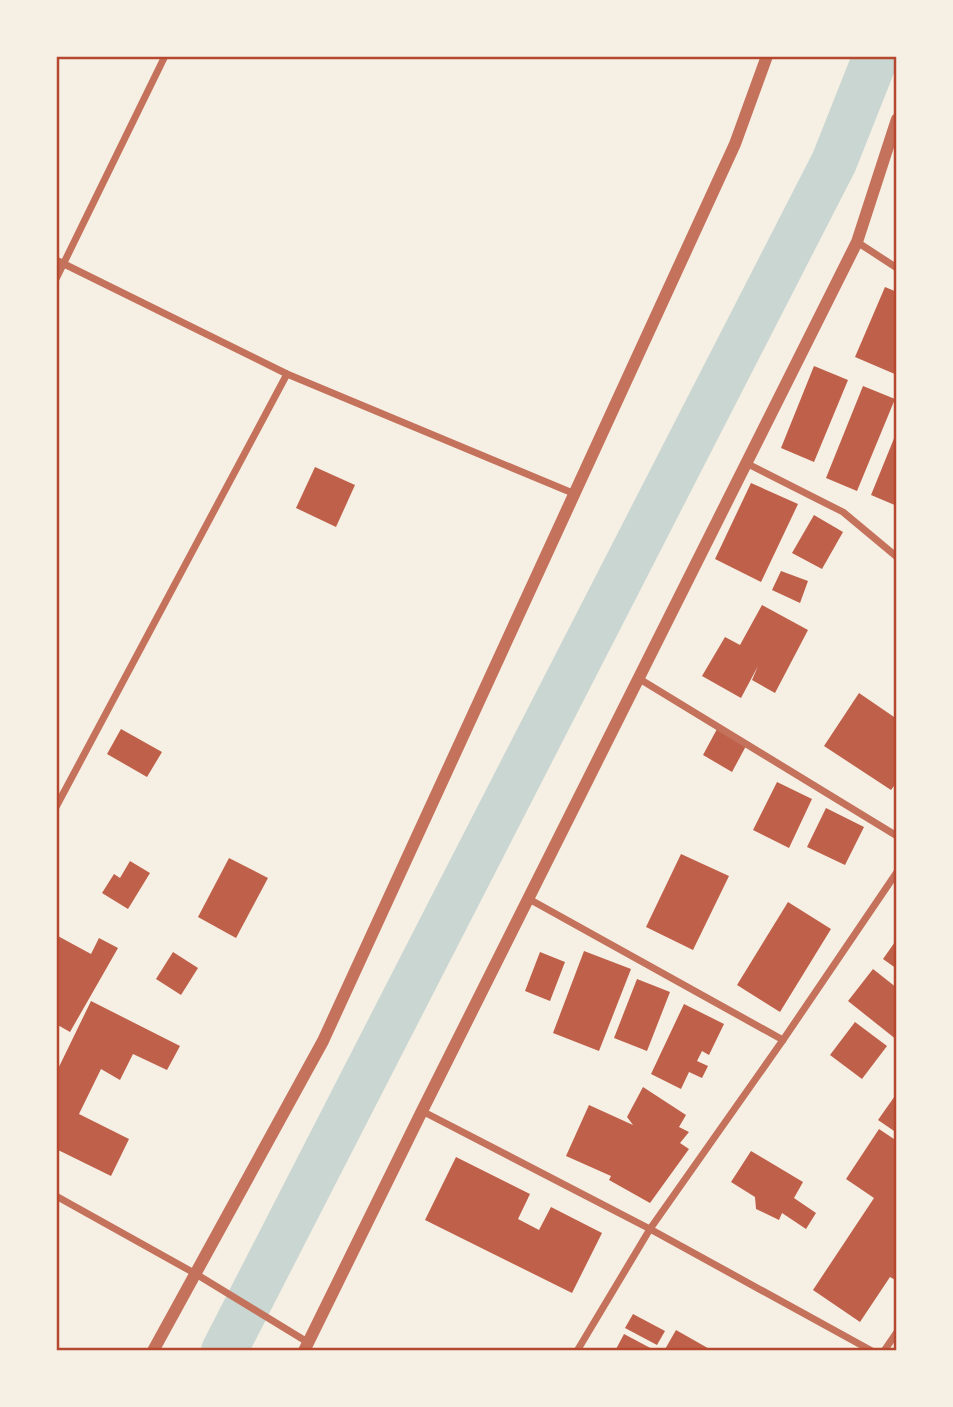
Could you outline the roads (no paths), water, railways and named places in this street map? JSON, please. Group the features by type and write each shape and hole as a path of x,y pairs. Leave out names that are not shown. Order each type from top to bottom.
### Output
{"street":[{"path":"56,279 60,261 165,56"},
{"path":"153,1351 323,1041 735,144 767,56"},
{"path":"56,1196 213,1284 292,1333 307,1348 422,1111 857,242 897,119"},
{"path":"857,242 897,268"},
{"path":"60,261 287,373 575,495"},
{"path":"56,807 287,373"},
{"path":"746,462 843,512 897,557"},
{"path":"638,678 897,835"},
{"path":"578,1351 649,1229 783,1040 897,872"},
{"path":"528,899 783,1040"},
{"path":"422,1111 649,1229 872,1351"},
{"path":"884,1351 897,1332"}],"waterway":[{"path":"224,1351 834,162 876,56"}]}
